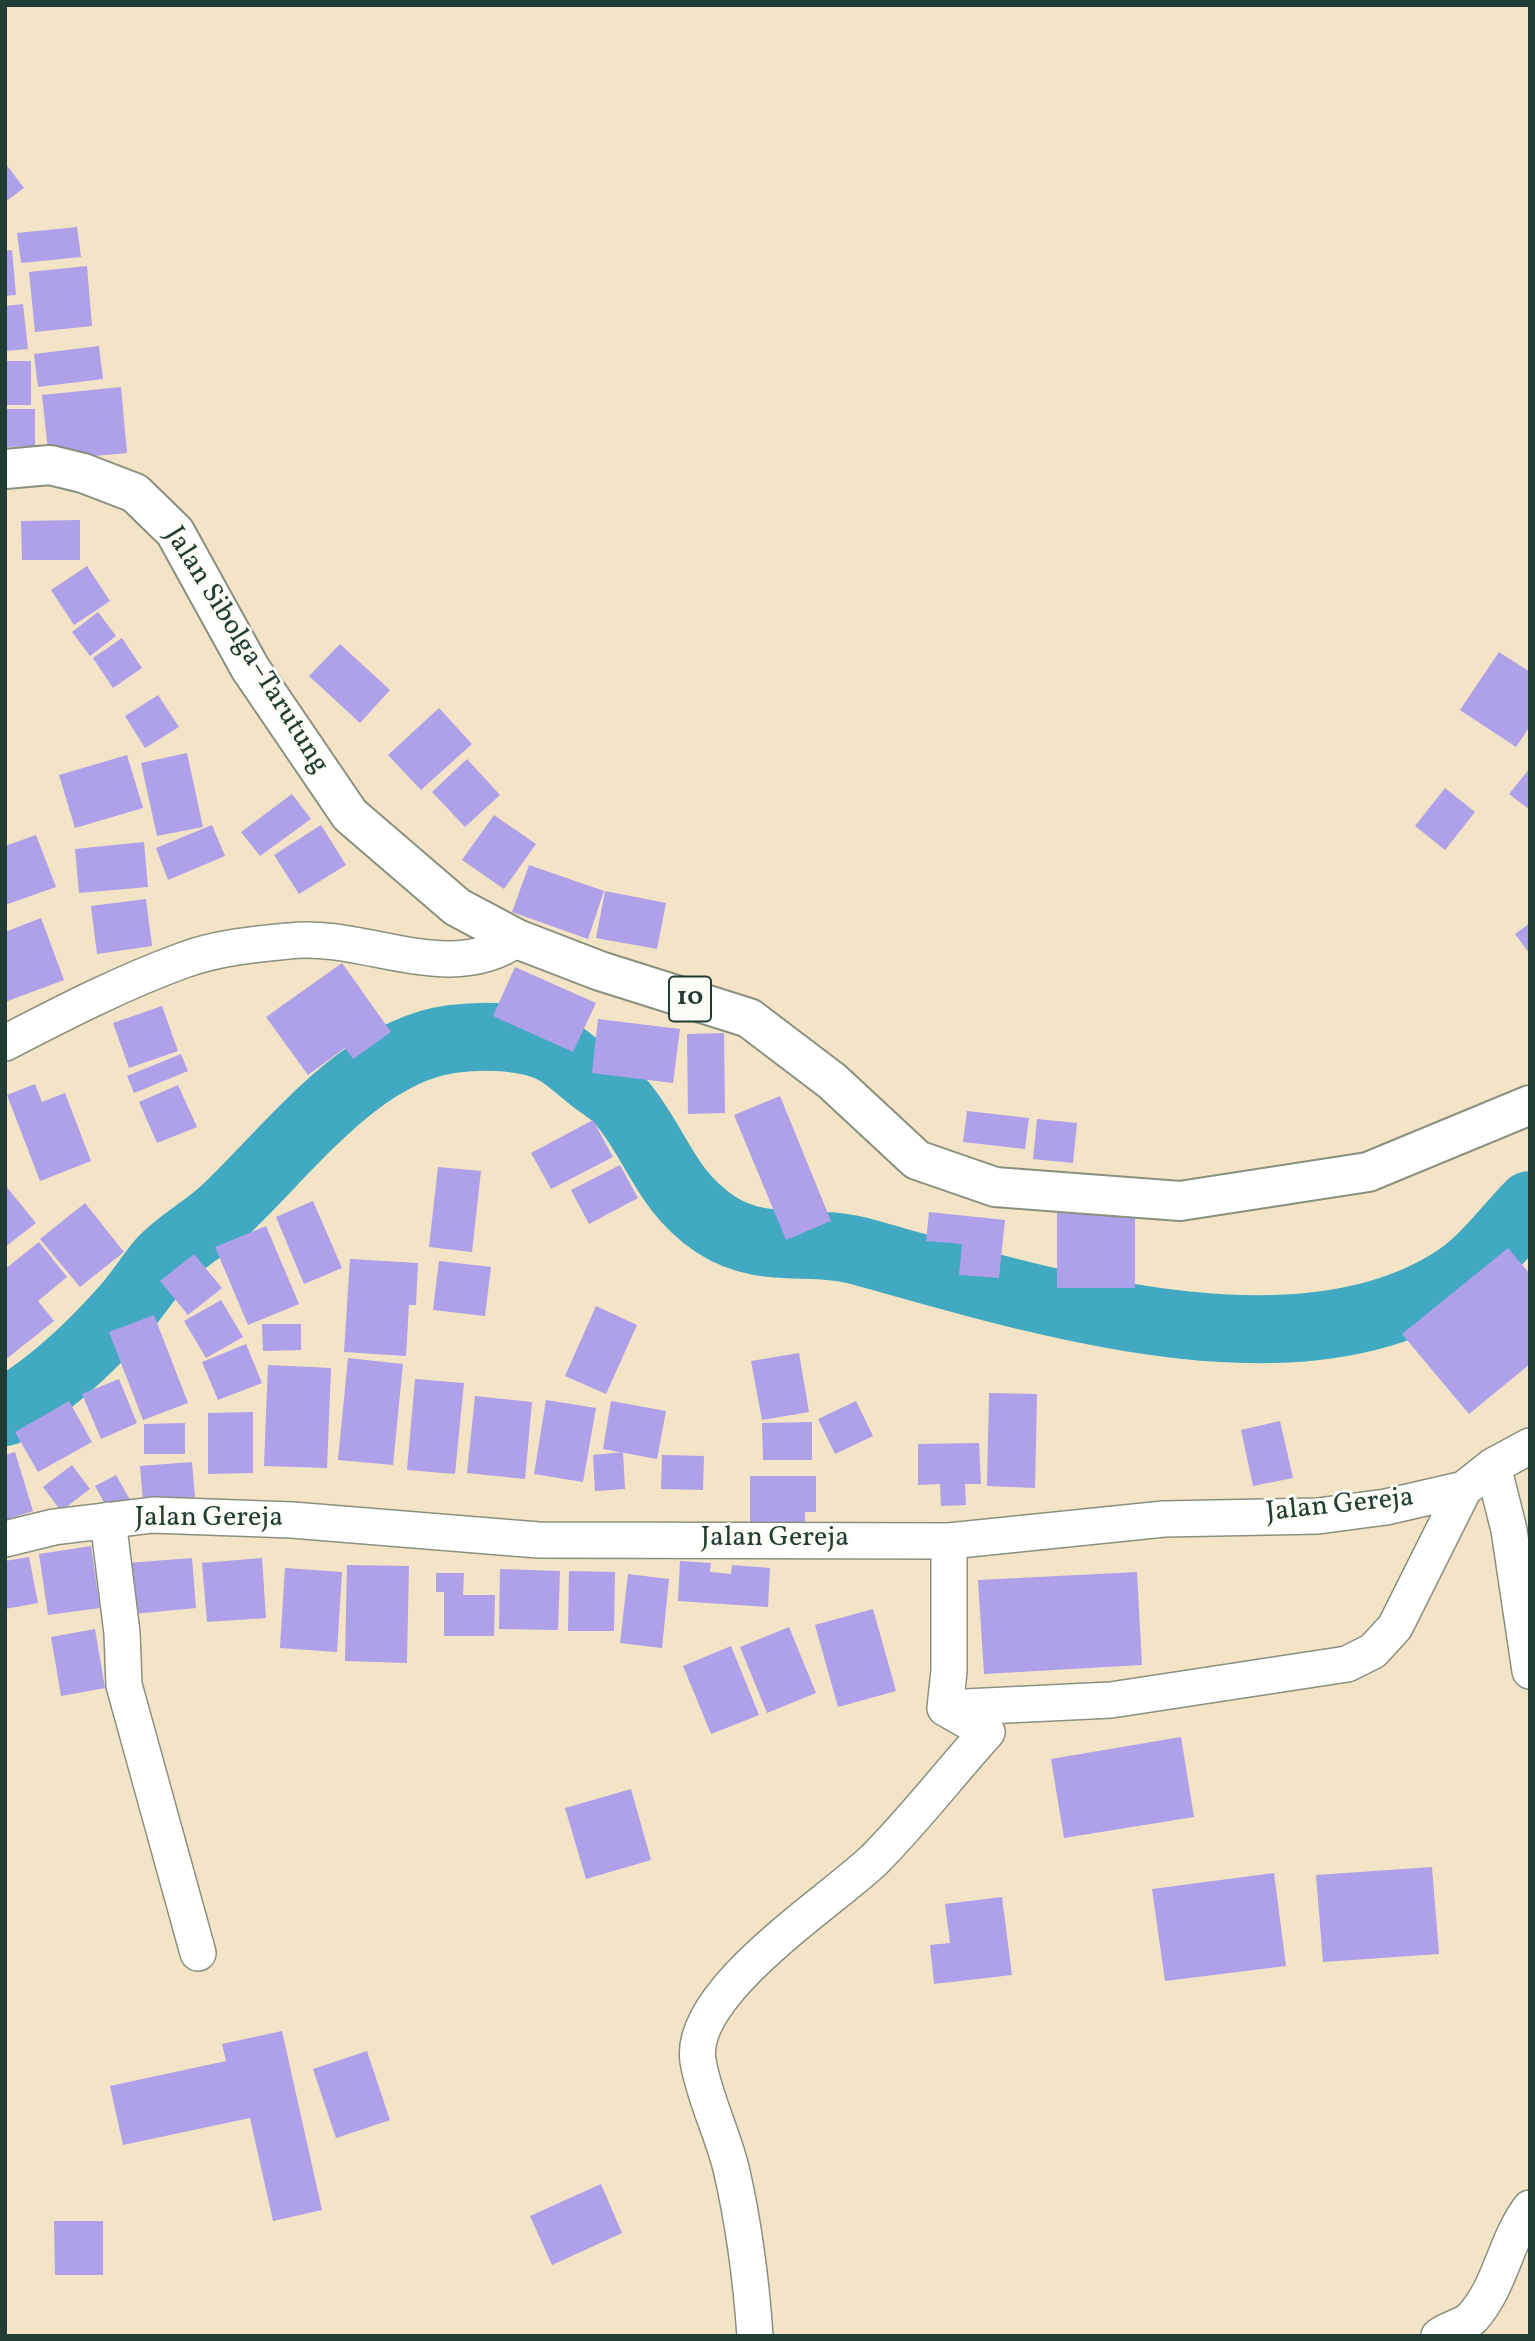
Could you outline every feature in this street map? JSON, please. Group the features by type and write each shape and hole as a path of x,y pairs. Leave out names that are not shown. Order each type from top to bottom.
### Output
{"highway":[{"name":"Jalan Sibolga–Tarutung","path":"5,469 50,465 83,473 135,493 176,532 250,668 350,815 457,907 517,939 600,971 749,1017 832,1081 917,1160 995,1187 1180,1201 1368,1172 1530,1105"}],"street":[{"path":"5,1042 186,959 291,940 332,940 388,952 467,959 500,951 517,939"},
{"name":"Jalan Gereja","path":"5,1539 54,1527 153,1515 292,1520 538,1540 949,1541 1164,1519 1318,1516 1386,1507 1464,1489 1493,1466 1530,1446"},
{"path":"1493,1466 1509,1530 1530,1671"},
{"path":"945,1708 1111,1700 1347,1664 1373,1651 1395,1627 1464,1489"},
{"path":"108,1520 122,1633 124,1685 198,1953"},
{"path":"945,1708 949,1671 949,1541"},
{"path":"755,2336 749,2253 730,2166 698,2060 701,2032 719,2000 750,1964 874,1859 986,1732 945,1708"},
{"path":"1439,2336 1471,2328 1501,2271 1514,2229 1530,2208"}],"building":[{"path":"5,163 24,188 5,202"},
{"path":"77,227 81,257 21,263 17,233"},
{"path":"12,250 16,295 5,296 5,251"},
{"path":"87,266 92,326 35,332 29,272"},
{"path":"23,304 28,349 5,351 5,306"},
{"path":"99,346 103,379 38,387 34,354"},
{"path":"5,361 31,361 31,405 5,405"},
{"path":"121,387 127,453 49,460 42,395"},
{"path":"5,409 35,409 35,446 5,447"},
{"path":"80,520 80,560 22,560 21,521"},
{"path":"87,566 110,601 74,625 51,590"},
{"path":"98,612 116,636 90,656 72,632"},
{"path":"122,638 142,668 113,688 93,658"},
{"path":"340,644 390,690 360,723 309,676"},
{"path":"1499,652 1530,672 1530,726 1516,747 1460,710"},
{"path":"158,695 179,727 145,748 125,716"},
{"path":"439,708 472,744 421,790 388,755"},
{"path":"187,753 203,827 157,836 141,763"},
{"path":"127,755 143,808 75,828 59,775"},
{"path":"467,759 500,795 465,827 432,792"},
{"path":"1530,768 1530,810 1509,794"},
{"path":"1445,788 1475,812 1445,850 1415,826"},
{"path":"292,794 311,819 260,856 241,832"},
{"path":"494,815 536,844 504,889 462,860"},
{"path":"212,825 225,856 168,880 156,848"},
{"path":"321,825 346,865 299,894 274,855"},
{"path":"36,835 56,887 5,905 5,846"},
{"path":"144,842 148,887 79,893 75,849"},
{"path":"529,865 604,891 588,939 512,912"},
{"path":"605,891 666,903 657,949 596,938"},
{"path":"146,899 152,946 97,954 91,906"},
{"path":"41,918 64,980 5,1002 5,932"},
{"path":"1530,923 1530,954 1515,934"},
{"path":"342,963 391,1032 353,1059 345,1048 308,1075 266,1017"},
{"path":"515,967 596,1003 573,1052 493,1016"},
{"path":"162,1006 178,1051 129,1068 113,1023"},
{"path":"598,1019 680,1029 673,1083 592,1073"},
{"path":"724,1033 725,1113 688,1114 687,1034"},
{"path":"181,1054 188,1071 134,1093 127,1076"},
{"path":"35,1084 42,1102 65,1093 91,1161 40,1181 7,1095"},
{"path":"178,1085 197,1127 157,1143 139,1102"},
{"path":"780,1096 831,1221 786,1240 734,1115"},
{"path":"967,1111 1029,1118 1025,1149 963,1142"},
{"path":"1037,1119 1077,1123 1073,1163 1033,1159"},
{"path":"593,1120 613,1157 551,1189 531,1153"},
{"path":"620,1165 638,1198 589,1224 571,1190"},
{"path":"438,1167 481,1171 472,1252 429,1247"},
{"path":"5,1185 36,1223 5,1247"},
{"path":"313,1201 342,1268 304,1284 276,1217"},
{"path":"85,1203 124,1252 80,1287 40,1239"},
{"path":"929,1212 1005,1220 999,1278 959,1275 962,1244 926,1241"},
{"path":"1057,1213 1135,1213 1135,1288 1057,1288"},
{"path":"266,1226 299,1304 248,1325 215,1247"},
{"path":"39,1242 67,1277 38,1301 54,1321 5,1360 5,1269"},
{"path":"1508,1248 1530,1274 1530,1364 1469,1414 1402,1334"},
{"path":"194,1254 222,1288 188,1315 160,1281"},
{"path":"350,1259 418,1263 416,1305 409,1305 406,1356 344,1352"},
{"path":"439,1261 491,1267 485,1316 433,1310"},
{"path":"221,1300 243,1337 206,1358 184,1321"},
{"path":"596,1306 637,1325 606,1394 565,1376"},
{"path":"154,1315 188,1403 143,1420 109,1332"},
{"path":"262,1324 301,1324 301,1350 263,1351"},
{"path":"246,1344 262,1383 218,1400 202,1362"},
{"path":"799,1353 809,1412 762,1420 751,1361"},
{"path":"348,1358 403,1364 393,1465 338,1460"},
{"path":"268,1365 331,1368 327,1468 264,1466"},
{"path":"119,1379 137,1423 101,1439 82,1394"},
{"path":"415,1379 464,1383 455,1474 407,1470"},
{"path":"989,1393 1037,1394 1035,1488 987,1486"},
{"path":"475,1396 532,1402 525,1479 467,1473"},
{"path":"546,1400 596,1408 583,1482 534,1474"},
{"path":"69,1401 92,1442 38,1472 15,1432"},
{"path":"611,1401 666,1411 657,1459 603,1449"},
{"path":"856,1401 873,1436 835,1454 818,1419"},
{"path":"253,1412 253,1473 208,1474 208,1413"},
{"path":"1280,1421 1293,1478 1253,1486 1241,1430"},
{"path":"812,1422 812,1460 763,1460 762,1423"},
{"path":"185,1423 185,1454 144,1454 144,1424"},
{"path":"979,1443 981,1484 965,1484 966,1505 941,1506 940,1484 918,1485 918,1444"},
{"path":"15,1452 33,1511 5,1520 5,1455"},
{"path":"623,1452 625,1489 595,1491 593,1455"},
{"path":"662,1455 704,1456 703,1490 661,1489"},
{"path":"192,1462 195,1497 143,1501 140,1466"},
{"path":"72,1465 90,1489 61,1511 43,1487"},
{"path":"116,1475 133,1505 112,1517 95,1486"},
{"path":"750,1476 816,1476 816,1512 805,1512 805,1530 750,1530"},
{"path":"91,1546 100,1608 48,1615 39,1554"},
{"path":"29,1557 38,1603 5,1609 5,1561"},
{"path":"192,1558 196,1608 133,1614 128,1563"},
{"path":"262,1558 266,1618 207,1622 202,1563"},
{"path":"680,1561 711,1563 710,1572 731,1574 732,1565 770,1568 768,1607 678,1601"},
{"path":"347,1565 409,1566 407,1663 345,1661"},
{"path":"285,1568 342,1572 337,1652 280,1648"},
{"path":"500,1569 560,1571 558,1630 499,1629"},
{"path":"569,1571 615,1572 614,1631 568,1631"},
{"path":"1137,1572 1142,1665 984,1674 978,1580"},
{"path":"436,1573 464,1573 463,1595 495,1595 494,1636 444,1636 444,1592 436,1592"},
{"path":"628,1574 669,1579 662,1648 620,1643"},
{"path":"873,1609 896,1691 838,1707 815,1625"},
{"path":"789,1627 816,1693 767,1713 740,1647"},
{"path":"95,1629 105,1688 61,1696 51,1637"},
{"path":"731,1646 759,1715 711,1734 683,1666"},
{"path":"1181,1737 1194,1817 1064,1838 1051,1759"},
{"path":"631,1789 651,1860 586,1879 565,1808"},
{"path":"1432,1867 1439,1954 1323,1962 1316,1875"},
{"path":"1274,1873 1286,1966 1165,1981 1152,1889"},
{"path":"1002,1897 1012,1975 934,1984 930,1945 950,1943 945,1904"},
{"path":"282,2031 322,2210 273,2221 250,2118 123,2145 110,2086 226,2061 222,2044"},
{"path":"367,2051 390,2120 336,2138 313,2069"},
{"path":"601,2184 622,2233 552,2265 530,2216"},
{"path":"54,2221 103,2221 103,2275 55,2275"}],"waterway":[{"path":"5,1412 37,1391 82,1353 127,1306 168,1255 224,1211 300,1133 356,1083 387,1062 418,1047 452,1039 521,1039 547,1046 563,1055 619,1100 684,1197 715,1224 733,1234 769,1243 844,1248 1004,1291 1082,1309 1162,1322 1241,1329 1317,1326 1389,1311 1453,1281 1464,1273 1530,1205"}]}
